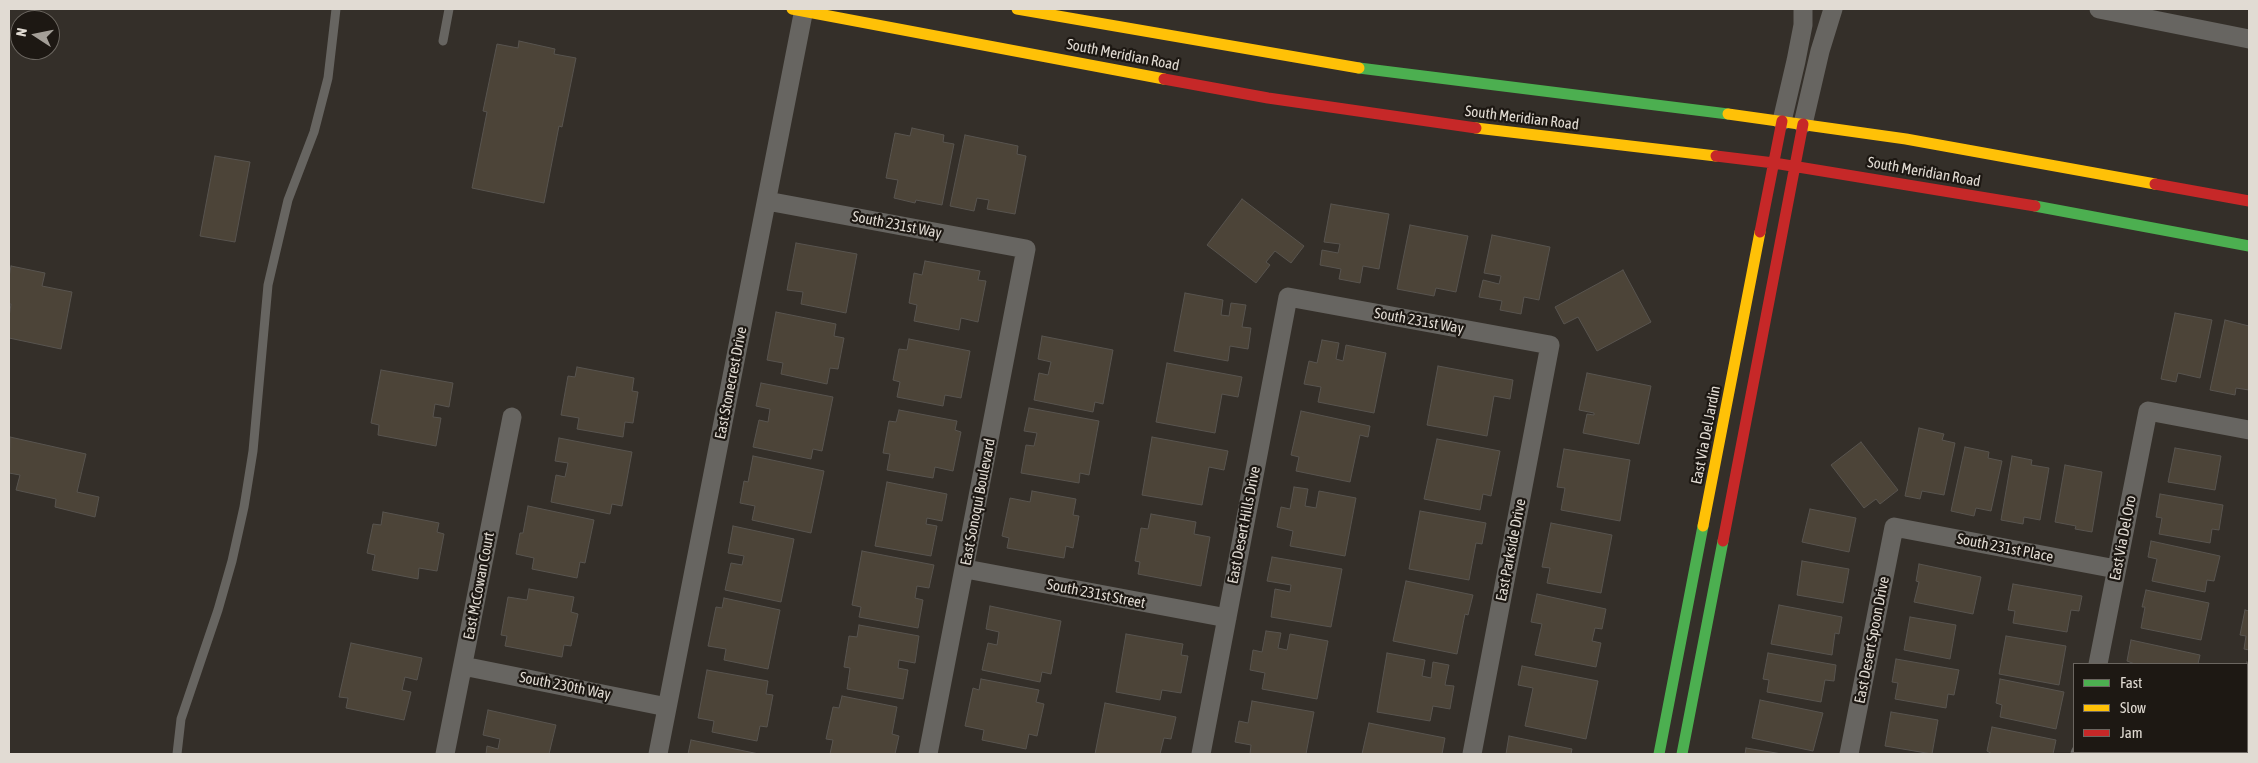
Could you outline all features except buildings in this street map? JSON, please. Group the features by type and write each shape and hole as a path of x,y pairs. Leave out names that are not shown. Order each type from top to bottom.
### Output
{"street":[{"name":"South Meridian Road","path":"800,9 1319,106 1446,124 1795,166 2027,204 2249,246"},
{"name":"East Stonecrest Drive","path":"658,754 767,201 800,9"},
{"name":"South Meridian Road","path":"1017,9 1348,67 1782,121 1934,144 2249,201"},
{"path":"1782,121 1803,25 1803,9"},
{"path":"1682,754 1803,124 1820,51 1833,9"},
{"path":"2102,9 2249,39"},
{"name":"East Via Del Jardin","path":"1659,754 1782,121"},
{"name":"South 231st Way","path":"767,201 1026,249"},
{"name":"East Sonoqui Boulevard","path":"928,754 966,569 1026,249"},
{"name":"South 231st Way","path":"1288,296 1550,345"},
{"name":"East Desert Hills Drive","path":"1201,754 1288,296"},
{"name":"East Parkside Drive","path":"1472,754 1550,345"},
{"name":"East Via Del Oro","path":"2098,663 2148,411 2249,430"},
{"name":"East McCowan Court","path":"445,754 512,417"},
{"name":"South 231st Place","path":"1894,527 2116,570"},
{"name":"East Desert Spoon Drive","path":"1849,754 1894,527"},
{"name":"South 231st Street","path":"966,569 1227,618"},
{"name":"South 230th Way","path":"463,666 667,707"}],"lane":[{"path":"177,754 181,719 218,610 232,561 244,507 253,451 268,285 288,200 314,132 328,78 336,9"},
{"path":"443,41 449,9"}],"traffic: fast":[{"path":"1359,68 1728,114"},
{"path":"2035,206 2249,246"},
{"path":"1659,754 1703,526"},
{"path":"1682,754 1723,541"}],"traffic: slow":[{"path":"792,9 1164,79"},
{"path":"1017,9 1359,68"},
{"path":"1728,114 1906,139 2155,184"},
{"path":"1476,128 1716,156"},
{"path":"1703,526 1760,232"}],"traffic: jam":[{"path":"1164,79 1268,98 1476,128"},
{"path":"1760,232 1782,121"},
{"path":"1723,541 1803,124"},
{"path":"1716,156 1774,163 2035,206"},
{"path":"2155,184 2249,201"}]}
